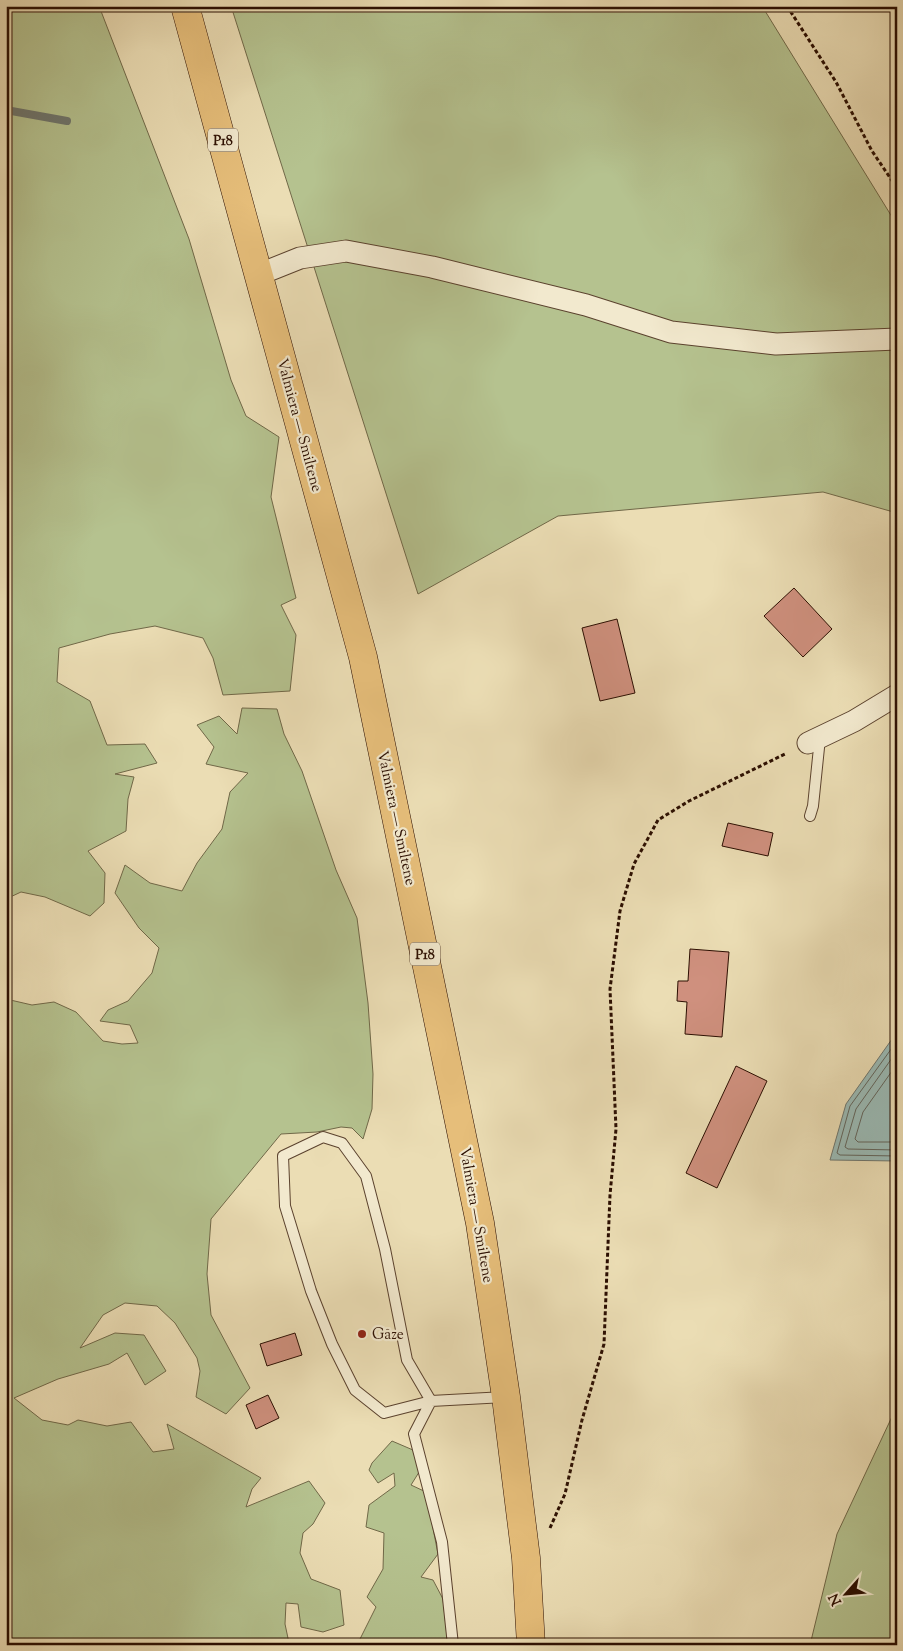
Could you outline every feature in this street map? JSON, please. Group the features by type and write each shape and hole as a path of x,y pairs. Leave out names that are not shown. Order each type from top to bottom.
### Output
{"main road":[{"name":"Valmiera — Smiltene","path":"185,6 260,274 363,657 480,1223 506,1397 526,1558 531,1645"}],"street":[{"path":"260,274 300,258 346,251 432,266 586,305 671,332 776,344 897,339"},
{"path":"814,740 854,721 897,695"}],"lane":[{"path":"810,816 813,806 814,740"},
{"path":"431,1401 407,1360 385,1249 366,1176 342,1143 323,1137 283,1156 285,1206 310,1291 332,1344 355,1390 384,1413 431,1401 506,1397"},
{"path":"431,1401 414,1434 442,1542 453,1645"}],"path":[{"path":"787,6 836,82 872,151 897,188"},
{"path":"526,1558 549,1531 565,1494 582,1420 604,1344 610,1195 616,1129 610,989 620,911 634,864 658,820 689,801 814,740"}],"green space":[{"path":"6,6 99,6 189,239 231,380 246,416 279,437 271,497 296,598 281,605 296,635 290,691 223,695 213,658 203,638 155,626 110,634 59,648 57,682 90,701 107,745 145,744 157,763 115,774 134,777 128,799 126,831 88,851 105,873 104,903 90,916 45,897 21,892 6,899"},
{"path":"231,6 762,6 897,225 897,513 823,492 558,516 418,594"},
{"path":"242,708 277,709 284,734 302,771 336,870 357,918 368,1003 373,1074 372,1109 363,1139 352,1128 341,1127 317,1132 281,1134 211,1219 207,1274 211,1315 250,1388 226,1414 196,1397 200,1371 197,1358 175,1323 157,1306 125,1303 103,1315 80,1348 115,1333 144,1335 166,1371 145,1385 127,1353 109,1364 58,1379 14,1398 42,1420 68,1425 78,1420 107,1426 131,1422 153,1452 174,1449 167,1424 261,1478 252,1489 246,1507 309,1481 325,1503 313,1524 303,1533 300,1553 311,1579 340,1590 344,1625 323,1632 301,1627 298,1604 286,1603 285,1624 289,1643 284,1645 6,1645 6,999 32,1005 54,1002 76,1012 103,1041 122,1044 138,1043 130,1025 100,1021 108,1010 128,1001 152,973 159,948 139,928 115,893 125,865 150,883 182,891 197,863 222,829 230,792 248,773 206,764 214,747 197,725 219,716 237,734"},
{"path":"897,1406 897,1645 810,1645 837,1534"},
{"path":"392,1441 413,1450 421,1469 411,1485 426,1492 438,1554 421,1577 433,1580 443,1599 448,1645 357,1645 376,1607 367,1597 383,1569 384,1533 366,1527 369,1505 395,1486 394,1473 378,1483 369,1470 372,1463"}],"water":[{"path":"897,1032 897,1161 830,1160 846,1104"}],"building":[{"path":"794,588 832,629 803,657 764,616"},
{"path":"617,619 635,693 600,701 582,628"},
{"path":"728,823 773,833 768,856 722,846"},
{"path":"690,949 729,952 722,1037 685,1034 687,1002 677,1001 678,981 688,981"},
{"path":"736,1066 767,1081 717,1188 686,1173"},
{"path":"295,1333 302,1355 267,1366 260,1344"},
{"path":"268,1395 279,1418 256,1429 246,1405"}],"waterway":[{"path":"6,110 67,121"}],"place":[{"name":"Gāze","path":"362,1334"}]}
